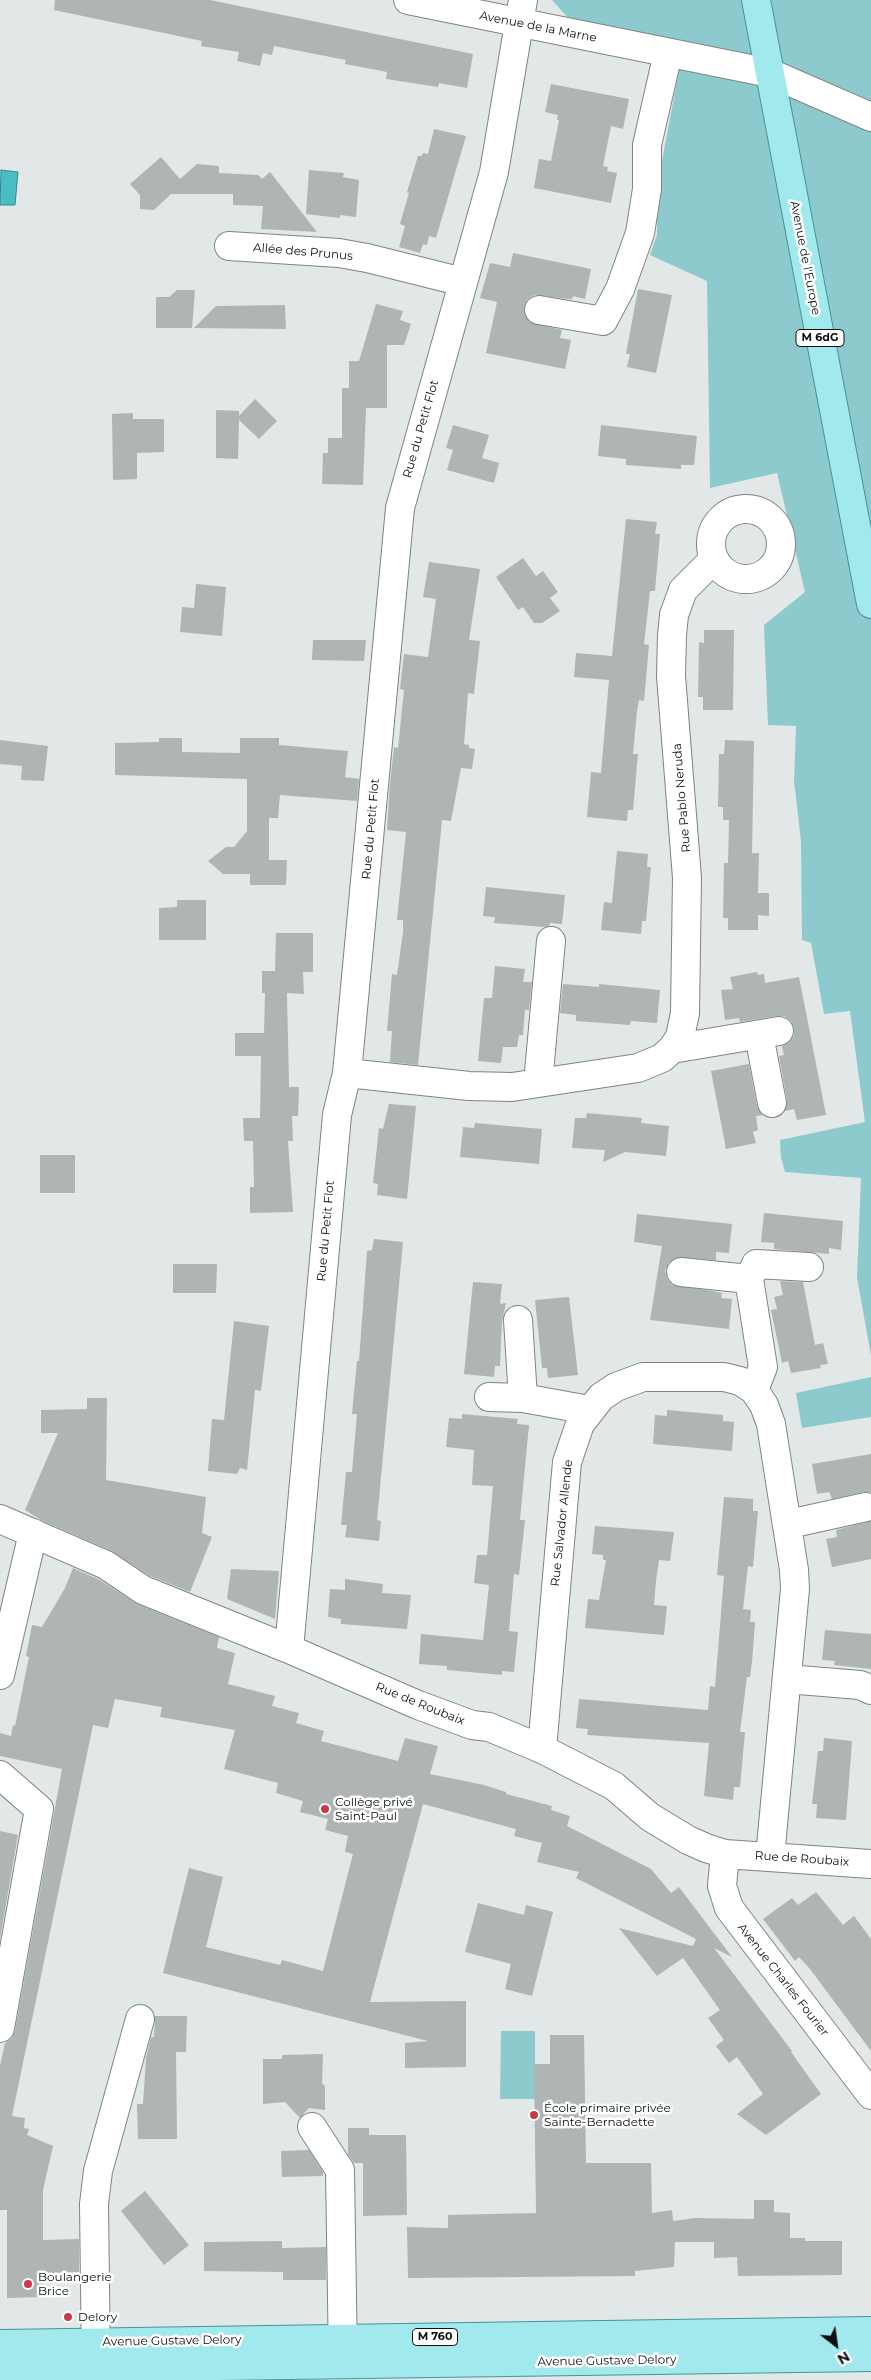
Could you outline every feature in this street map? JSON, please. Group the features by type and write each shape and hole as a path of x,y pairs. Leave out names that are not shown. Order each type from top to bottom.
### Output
{"main road":[{"name":"Avenue de l'Europe","path":"756,0 871,604"},
{"name":"Avenue Gustave Delory","path":"414,2360 871,2331"},
{"name":"Avenue Gustave Delory","path":"0,2369 96,2355 303,2338 343,2351 414,2360 871,2357"},
{"name":"Avenue Gustave Delory","path":"0,2344 96,2355 304,2372 343,2351"}],"street":[{"name":"Avenue de la Marne","path":"408,0 521,11 668,53 770,72 871,117"},
{"name":"Rue du Petit Flot","path":"290,1649 336,1124 340,1098 347,1073 400,508 494,172 521,11"},
{"path":"539,310 603,320 616,297 640,233 647,189 647,145 668,53"},
{"name":"Allée des Prunus","path":"229,246 354,256 464,282"},
{"name":"Rue Pablo Neruda","path":"672,1049 680,1037 685,1013 686,878 672,676 672,635 676,607 683,590 714,559"},
{"path":"538,1082 551,941"},
{"path":"347,1073 492,1087 638,1068 662,1058 672,1049 769,1033 772,1103"},
{"path":"770,1858 795,1590 793,1553 770,1424 764,1405 754,1390 763,1367 750,1279 756,1264 809,1267"},
{"path":"681,1272 750,1279"},
{"path":"518,1320 523,1398"},
{"name":"Rue Salvador Allende","path":"542,1749 567,1462 580,1424 601,1397 616,1387 643,1377 660,1375 724,1377 740,1381 754,1390"},
{"path":"489,1396 523,1398 589,1410"},
{"path":"788,1524 866,1507"},
{"name":"Rue de Roubaix","path":"0,1519 106,1565 142,1590 290,1649 418,1706 472,1725 489,1727 542,1749 614,1786 650,1817 688,1840 725,1854 871,1864"},
{"path":"0,1675 33,1533"},
{"path":"787,1679 860,1685 871,1690"},
{"path":"0,1775 39,1809 0,2028"},
{"name":"Avenue Charles Fourier","path":"725,1854 722,1886 729,1908 871,2095"},
{"path":"96,2355 94,2204 98,2171 140,2020"},
{"path":"312,2127 340,2170 343,2351"},
{"path":"303,2338 304,2372"}],"shaded area":[{"path":"552,0 871,0 871,1356 857,1277 861,1178 785,1172 781,1158 780,1140 865,1122 850,1011 824,1014 811,943 802,940 801,841 794,781 796,726 768,725 764,625 805,592 777,473 710,488 707,281 650,255 657,235 657,187 684,44 570,20"},
{"path":"1,170 18,172 15,205 0,205"},
{"path":"871,1377 871,1417 802,1428 796,1393"},
{"path":"501,2031 535,2031 535,2099 500,2099"}],"building":[{"path":"55,0 210,0 473,54 467,88 439,83 438,87 386,79 387,72 345,64 346,60 274,46 272,55 263,53 260,66 237,61 239,52 201,46 202,41 54,10"},
{"path":"551,84 629,99 623,129 611,126 603,166 608,167 607,171 617,173 611,203 534,188 539,159 551,161 559,120 557,120 558,115 545,112"},
{"path":"434,129 466,136 436,238 429,236 427,245 423,244 420,253 399,247 405,226 400,224 418,156 422,156 423,153 428,154"},
{"path":"161,157 180,179 197,164 219,166 219,173 258,175 262,179 270,172 317,232 261,229 263,206 233,205 233,194 171,194 154,210 140,209 140,195 130,184"},
{"path":"309,170 344,173 343,177 359,180 356,217 340,215 340,218 306,214"},
{"path":"513,253 591,269 585,299 573,296 572,299 569,299 534,295 527,300 524,307 525,316 529,322 562,330 560,338 571,340 565,369 486,353 497,302 480,298 490,263 510,267"},
{"path":"638,289 672,295 656,373 627,367 630,354 626,354"},
{"path":"177,290 195,290 192,328 156,328 156,297 169,297"},
{"path":"376,304 403,311 400,320 411,324 404,345 387,345 387,408 366,408 363,485 322,484 323,453 328,453 328,438 342,438 342,388 349,388 349,361 359,361"},
{"path":"285,305 286,329 194,328 216,306"},
{"path":"255,399 277,421 259,439 239,420 238,459 216,458 216,410 239,411 239,416"},
{"path":"133,413 133,419 164,419 164,452 137,453 137,479 113,480 112,414"},
{"path":"453,425 489,435 482,458 499,463 494,483 447,470 453,450 446,448"},
{"path":"601,425 697,436 694,465 681,465 681,469 626,465 626,459 598,456"},
{"path":"626,519 657,522 655,534 660,534 655,591 650,591 644,644 649,645 644,701 639,700 637,711 633,754 638,754 633,810 628,810 627,821 587,817 591,772 601,773 609,680 574,677 576,653 612,656"},
{"path":"523,558 536,576 543,571 558,592 550,598 560,611 542,623 534,623 523,607 518,610 496,577"},
{"path":"429,562 480,569 469,640 480,641 474,694 468,693 464,744 469,745 469,748 475,749 472,769 461,768 451,821 442,820 418,1065 390,1062 392,1031 387,1031 392,974 397,975 403,932 403,920 397,920 406,832 387,830 394,747 398,748 404,690 400,689 404,654 428,657 436,599 423,597"},
{"path":"196,584 226,587 222,636 180,632 182,607 194,608"},
{"path":"704,630 734,630 733,710 703,710 703,697 698,697 699,642 704,643"},
{"path":"313,640 366,640 364,661 312,660"},
{"path":"159,738 182,738 182,752 240,753 240,738 279,738 279,745 348,751 345,777 359,779 357,801 280,795 278,818 269,818 269,860 287,860 286,885 250,885 250,874 223,874 208,861 226,847 234,847 247,831 247,779 115,775 115,743 159,742"},
{"path":"0,740 48,746 44,781 21,780 22,766 0,764"},
{"path":"725,740 754,741 752,853 759,853 758,893 769,893 769,916 758,915 758,930 728,930 728,918 723,918 724,863 728,863 729,820 723,820 723,807 718,807 719,754 724,754"},
{"path":"617,851 648,854 647,867 651,867 646,921 642,921 641,934 601,930 604,902 612,903"},
{"path":"486,887 565,895 562,924 550,923 549,926 544,927 494,923 495,917 483,916"},
{"path":"177,900 206,900 206,940 159,940 159,908 177,907"},
{"path":"276,933 313,933 313,972 303,972 304,994 287,993 289,1087 299,1087 298,1116 292,1116 293,1141 288,1141 293,1212 250,1213 250,1187 254,1187 253,1141 244,1141 243,1118 260,1118 261,1056 235,1056 235,1033 264,1033 265,993 262,993 262,971 275,971"},
{"path":"495,966 525,969 523,982 532,982 529,1010 525,1010 523,1035 519,1035 517,1047 503,1047 501,1063 478,1061 484,998 492,998"},
{"path":"757,972 758,975 764,974 765,983 799,977 826,1115 797,1120 794,1109 785,1111 787,1100 779,1056 784,1055 782,1046 789,1043 794,1036 794,1028 791,1021 784,1016 740,1022 739,1018 725,1020 721,990 733,989 730,977"},
{"path":"563,984 599,987 599,984 660,990 657,1023 631,1021 630,1025 576,1021 576,1015 560,1013"},
{"path":"749,1064 757,1106 763,1115 756,1116 758,1130 753,1132 756,1143 726,1149 711,1071"},
{"path":"389,1104 416,1106 407,1199 377,1195 378,1184 373,1183 379,1128 383,1129"},
{"path":"587,1113 642,1118 641,1123 669,1126 666,1156 625,1152 603,1162 605,1150 572,1148 575,1118 586,1118"},
{"path":"475,1123 542,1129 539,1164 460,1157 463,1127 474,1128"},
{"path":"40,1155 75,1155 75,1193 40,1193"},
{"path":"764,1213 843,1221 841,1250 829,1248 829,1254 774,1249 774,1243 761,1242"},
{"path":"637,1214 732,1224 729,1253 716,1252 716,1260 675,1258 669,1262 665,1271 667,1279 672,1285 722,1293 721,1298 732,1299 729,1329 650,1320 662,1246 634,1242"},
{"path":"374,1239 403,1242 377,1520 381,1521 379,1541 345,1537 347,1525 341,1525 346,1472 352,1472 357,1414 352,1414 357,1361 359,1361 367,1251 372,1250"},
{"path":"173,1264 217,1264 216,1293 173,1293"},
{"path":"780,1281 803,1282 815,1345 823,1343 828,1364 820,1365 821,1368 791,1373 788,1361 782,1363 771,1310 777,1309 774,1297 783,1295"},
{"path":"473,1282 502,1284 500,1304 506,1303 502,1321 500,1366 495,1366 494,1377 464,1374"},
{"path":"569,1297 578,1375 548,1378 547,1368 542,1368 535,1300"},
{"path":"234,1321 269,1326 261,1391 255,1390 247,1470 240,1468 237,1474 208,1471 212,1419 224,1420"},
{"path":"87,1398 107,1398 106,1480 206,1497 202,1533 212,1537 190,1592 150,1576 112,1551 41,1520 25,1510 58,1433 41,1433 41,1410 87,1409"},
{"path":"667,1410 723,1415 723,1421 734,1422 732,1451 653,1444 655,1415 667,1416"},
{"path":"462,1414 518,1419 517,1424 529,1425 520,1520 525,1520 519,1575 514,1574 509,1631 518,1632 514,1672 502,1671 502,1675 447,1670 447,1666 419,1664 421,1634 483,1640 489,1585 474,1583 477,1555 487,1555 493,1486 472,1485 474,1450 446,1447 449,1418 462,1419"},
{"path":"871,1454 871,1492 832,1499 829,1492 817,1494 812,1464"},
{"path":"724,1497 753,1499 753,1511 758,1511 753,1567 748,1566 743,1609 751,1610 750,1622 755,1622 752,1662 750,1677 747,1677 740,1732 745,1732 740,1787 734,1787 733,1800 704,1796 709,1743 587,1735 588,1729 576,1728 579,1699 708,1710 710,1686 715,1687 724,1576 717,1575"},
{"path":"871,1521 871,1559 832,1567 826,1539 837,1537 836,1530"},
{"path":"595,1526 674,1532 670,1561 659,1560 656,1581 654,1605 667,1606 664,1635 585,1628 588,1599 599,1600 606,1560 603,1560 603,1555 592,1554"},
{"path":"73,1568 98,1579 137,1604 219,1637 217,1648 235,1653 228,1684 275,1696 272,1706 299,1713 296,1723 324,1731 321,1741 398,1761 405,1738 438,1746 430,1774 484,1785 506,1792 506,1794 552,1806 551,1810 570,1816 567,1826 651,1869 671,1893 679,1887 732,1957 714,1948 792,2051 821,2094 766,2135 737,2114 763,2094 737,2057 729,2063 716,2046 724,2040 708,2018 720,2010 683,1958 657,1976 619,1928 693,1946 696,1939 576,1878 579,1872 537,1862 542,1843 514,1836 516,1829 423,1804 370,2002 466,2001 466,2067 405,2068 405,2043 428,2041 163,1973 189,1868 223,1877 206,1947 280,1965 282,1960 323,1971 353,1854 345,1852 348,1836 325,1830 328,1819 300,1812 303,1801 276,1793 278,1783 224,1769 235,1730 160,1717 162,1707 115,1699 108,1728 93,1725 12,2116 25,2118 24,2128 29,2129 27,2135 53,2146 43,2190 43,2240 79,2239 79,2272 58,2273 58,2277 43,2277 43,2297 7,2298 7,2210 0,2210 0,2066 5,2043 12,2038 15,2031 62,1769 0,1756 0,1733 11,1736 13,1725 15,1726 29,1657 26,1656 32,1625 42,1627 65,1588"},
{"path":"231,1569 279,1571 275,1619 227,1599"},
{"path":"345,1579 383,1584 382,1593 411,1595 407,1629 341,1624 341,1619 328,1617 330,1589 345,1590"},
{"path":"825,1630 871,1634 871,1669 834,1665 835,1661 822,1660"},
{"path":"824,1738 852,1741 846,1820 816,1818 817,1804 812,1804 818,1751 823,1751"},
{"path":"0,1831 18,1835 0,1939"},
{"path":"816,1892 843,1925 854,1916 871,1939 871,2051 810,1969 799,1957 795,1961 763,1919 792,1898 798,1905"},
{"path":"478,1903 524,1915 526,1905 553,1912 532,1996 505,1989 511,1964 465,1952"},
{"path":"155,2016 187,2016 186,2052 176,2052 177,2139 138,2139 137,2104 143,2104 146,2058 151,2037 154,2037"},
{"path":"550,2035 584,2035 586,2163 651,2163 652,2213 672,2210 673,2221 695,2218 754,2219 754,2200 774,2200 774,2212 790,2213 790,2238 805,2238 805,2241 842,2241 842,2275 738,2276 737,2257 714,2258 714,2242 675,2242 674,2267 635,2271 635,2276 408,2278 407,2227 448,2228 448,2215 536,2213 534,2064 550,2064"},
{"path":"323,2054 322,2083 325,2086 325,2110 309,2108 300,2118 285,2102 263,2104 263,2059 282,2059 282,2055"},
{"path":"348,2128 369,2128 369,2135 406,2135 407,2215 363,2216 363,2163 354,2163 348,2154"},
{"path":"309,2150 323,2172 323,2176 282,2177 281,2151"},
{"path":"145,2191 189,2245 164,2265 121,2211"},
{"path":"282,2241 282,2248 326,2247 326,2280 283,2280 283,2272 204,2271 204,2242"}],"place":[{"name":"Collège privé Saint-Paul","path":"325,1809"},
{"name":"École primaire privée Sainte-Bernadette","path":"534,2115"},
{"name":"Boulangerie Brice","path":"28,2284"},
{"name":"Delory","path":"68,2317"}]}
